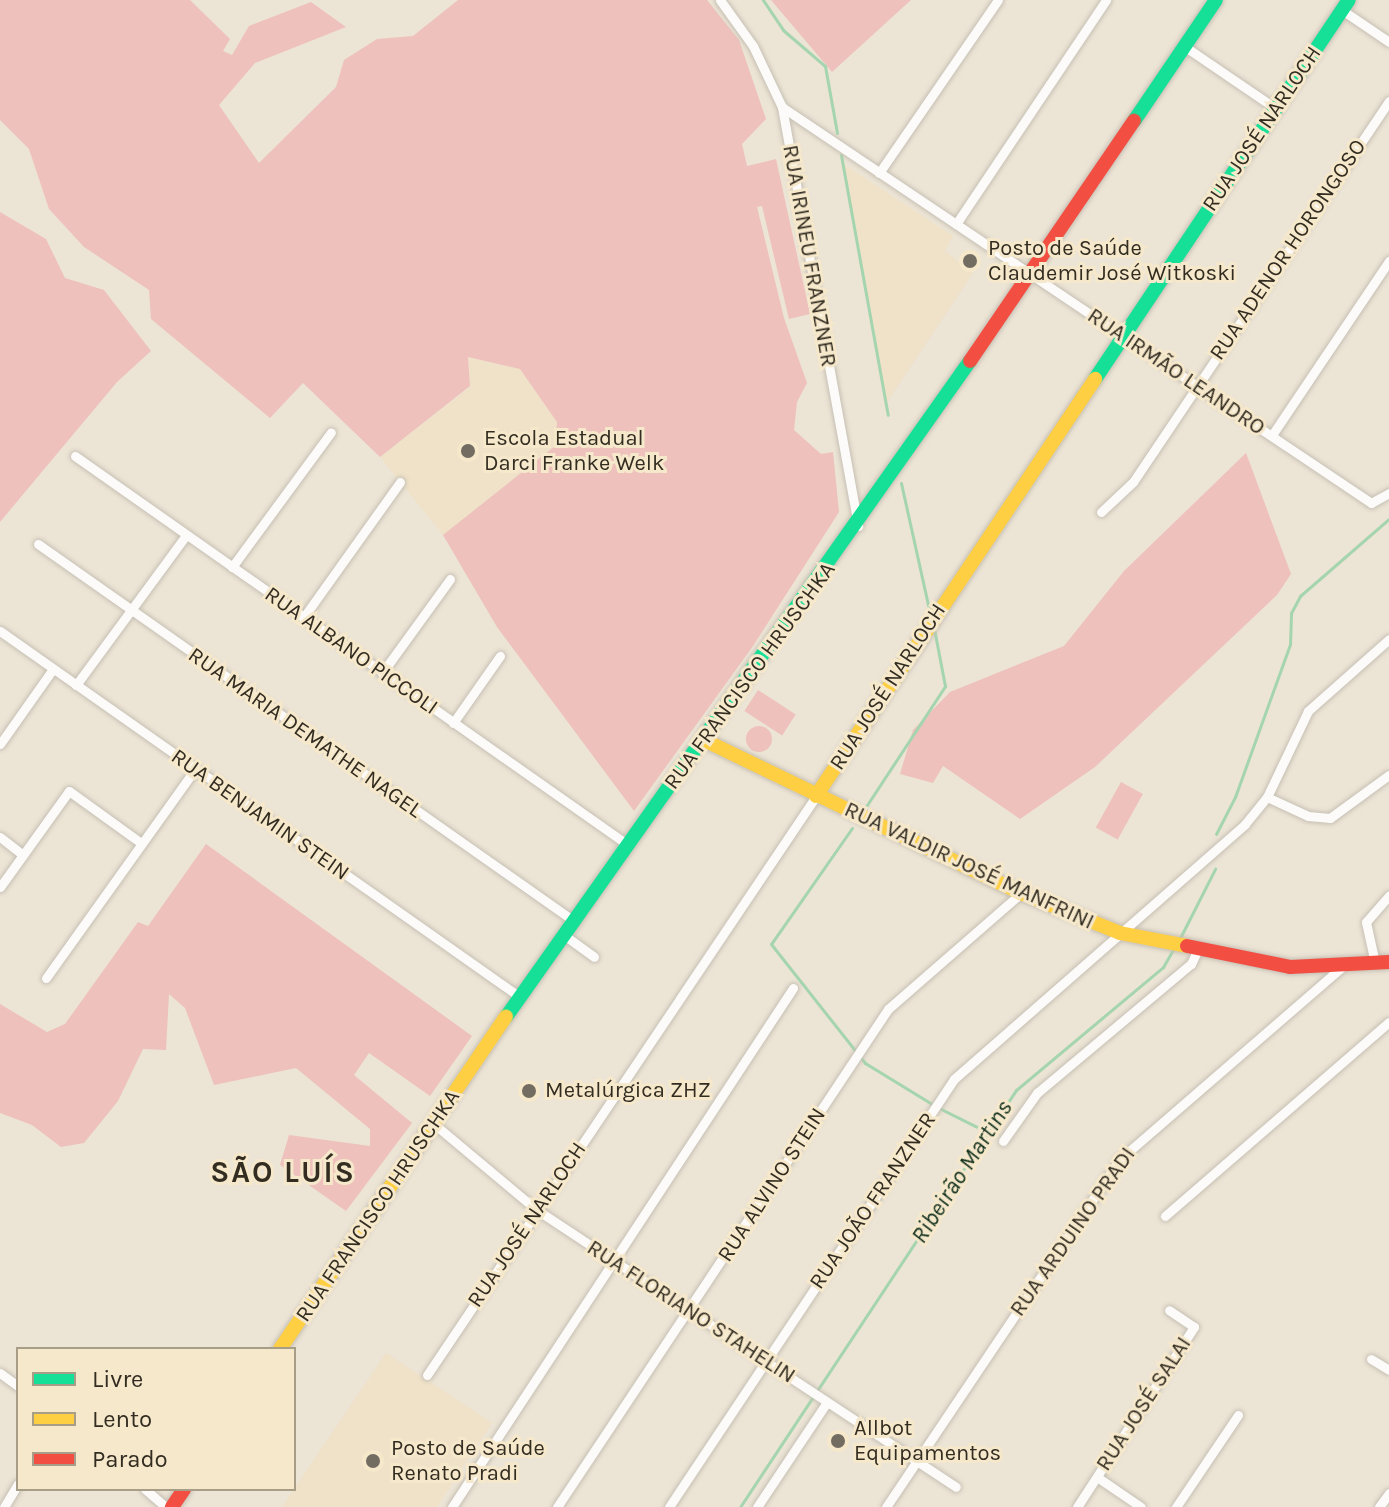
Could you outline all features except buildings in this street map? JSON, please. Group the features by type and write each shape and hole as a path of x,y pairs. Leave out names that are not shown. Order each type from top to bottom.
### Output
{"main road":[{"name":"RUA FRANCISCO HRUSCHKA","path":"281,1347 520,997 858,526 1216,0"},
{"name":"RUA JOSÉ NARLOCH","path":"816,796 1121,335 1346,5"},
{"name":"RUA VALDIR JOSÉ MANFRINI","path":"704,740 1021,893 1120,933 1197,951 1290,967 1382,963"},
{"path":"169,1507 182,1491"}],"street":[{"name":"RUA IRINEU FRANZNER","path":"720,0 753,46 782,107 858,526"},
{"path":"879,173 998,0"},
{"path":"956,224 1106,0"},
{"path":"1346,5 1389,42"},
{"path":"1184,46 1275,108"},
{"name":"RUA ADENOR HORONGOSO","path":"1101,512 1133,482 1389,101"},
{"name":"RUA IRMÃO LEANDRO","path":"782,107 1371,503 1389,493"},
{"path":"1272,435 1389,261"},
{"path":"232,567 331,432"},
{"name":"RUA ALBANO PICCOLI","path":"75,456 628,845"},
{"path":"303,618 400,482"},
{"path":"76,685 186,535"},
{"name":"RUA MARIA DEMATHE NAGEL","path":"38,544 574,921"},
{"path":"382,673 450,579"},
{"name":"RUA BENJAMIN STEIN","path":"0,631 520,997"},
{"name":"RUA JOÃO FRANZNER","path":"669,1507 938,1102 973,1059 1228,840 1267,797 1308,711 1389,639"},
{"path":"453,723 500,656"},
{"path":"0,744 53,669"},
{"path":"46,978 195,769"},
{"path":"1267,797 1308,816 1330,818 1389,775"},
{"path":"0,887 69,791 141,843"},
{"name":"RUA JOSÉ NARLOCH","path":"427,1375 816,796"},
{"path":"0,837 23,855"},
{"name":"RUA ALVINO STEIN","path":"557,1507 895,1001 1021,893"},
{"path":"1382,963 1366,922 1389,896"},
{"path":"564,935 594,957"},
{"path":"1003,1141 1037,1093 1191,964 1197,951"},
{"name":"RUA ARDUINO PRADI","path":"886,1507 1119,1160 1343,966"},
{"path":"452,1507 793,988"},
{"path":"1165,1216 1389,1022"},
{"name":"RUA FLORIANO STAHELIN","path":"434,1124 537,1210 956,1487"},
{"name":"RUA JOSÉ SALAI","path":"1077,1507 1194,1327 1169,1310"},
{"path":"1371,1359 1389,1370"},
{"path":"757,1507 824,1400"},
{"path":"1176,1507 1238,1415"},
{"path":"1097,1477 1141,1507"},
{"path":"4,1507 16,1487"},
{"path":"148,1491 169,1507"},
{"path":"1379,1507 1389,1493"}],"shaded area":[{"path":"0,0 190,0 230,39 223,51 232,55 249,26 311,2 346,27 255,63 219,105 259,163 336,87 344,60 377,39 413,36 458,0 707,0 739,40 766,119 742,144 747,166 776,159 810,314 789,319 762,206 757,207 784,318 807,383 797,402 794,430 821,454 833,452 839,512 753,646 634,811 497,627 443,535 555,446 557,422 520,369 468,357 470,386 380,457 303,383 270,418 151,319 149,290 84,247 49,209 29,149 0,120"},
{"path":"771,0 911,0 832,72"},
{"path":"842,163 953,236 945,251 973,273 887,402"},
{"path":"0,212 46,239 65,278 104,290 151,351 117,382 0,522"},
{"name":"Escola Estadual Darci Franke Welk","path":"468,357 520,369 557,422 556,446 443,535 380,457 470,387"},
{"path":"1246,453 1291,574 1277,595 1095,767 1020,819 943,766 933,783 900,774 913,730 950,692 1064,646 1124,571"},
{"path":"758,690 796,715 782,735 744,711"},
{"path":"759,726 768,730 772,739 768,748 759,752 750,748 746,739 750,730"},
{"path":"1121,782 1143,794 1118,840 1096,827"},
{"path":"206,844 472,1036 430,1096 369,1053 354,1075 412,1123 346,1211 280,1165 289,1135 370,1146 370,1129 296,1068 214,1085 185,1008 169,994 166,1050 143,1049 118,1101 84,1143 61,1147 32,1125 0,1113 0,1004 47,1032 65,1024 138,922 148,926"},
{"path":"386,1353 492,1423 437,1507 282,1507 293,1491 296,1491 296,1486"}],"waterway":[{"path":"763,0 783,30 825,66 837,133"},
{"path":"841,155 888,415"},
{"path":"901,483 929,609"},
{"name":"Ribeirão Martins","path":"1216,834 1235,797 1290,644 1291,613 1300,596 1389,519"},
{"path":"865,808 945,686 934,629"},
{"path":"852,828 771,944 865,1063 932,1104"},
{"name":"Ribeirão Martins","path":"1179,940 1215,869"},
{"name":"Ribeirão Martins","path":"740,1507 1016,1090 1163,967 1173,950"},
{"path":"939,1108 987,1132"}],"traffic: fast":[{"path":"1134,121 1216,0"},
{"path":"1095,379 1349,0"},
{"path":"506,1017 970,361"}],"traffic: slow":[{"path":"816,796 1095,379"},
{"path":"704,740 1021,893 1120,933 1187,946"},
{"path":"281,1347 506,1017"}],"traffic: jam":[{"path":"970,361 1134,121"},
{"path":"1187,946 1290,967 1389,962"},
{"path":"172,1507 183,1491"}],"place":[{"name":"Posto de Saúde Claudemir José Witkoski","path":"970,261"},
{"name":"Escola Estadual Darci Franke Welk","path":"468,451"},
{"name":"Metalúrgica ZHZ","path":"529,1091"},
{"name":"Allbot Equipamentos","path":"838,1441"},
{"name":"Posto de Saúde Renato Pradi","path":"373,1461"}],"district":[{"name":"SÃO LUÍS","path":"283,1172"}]}
